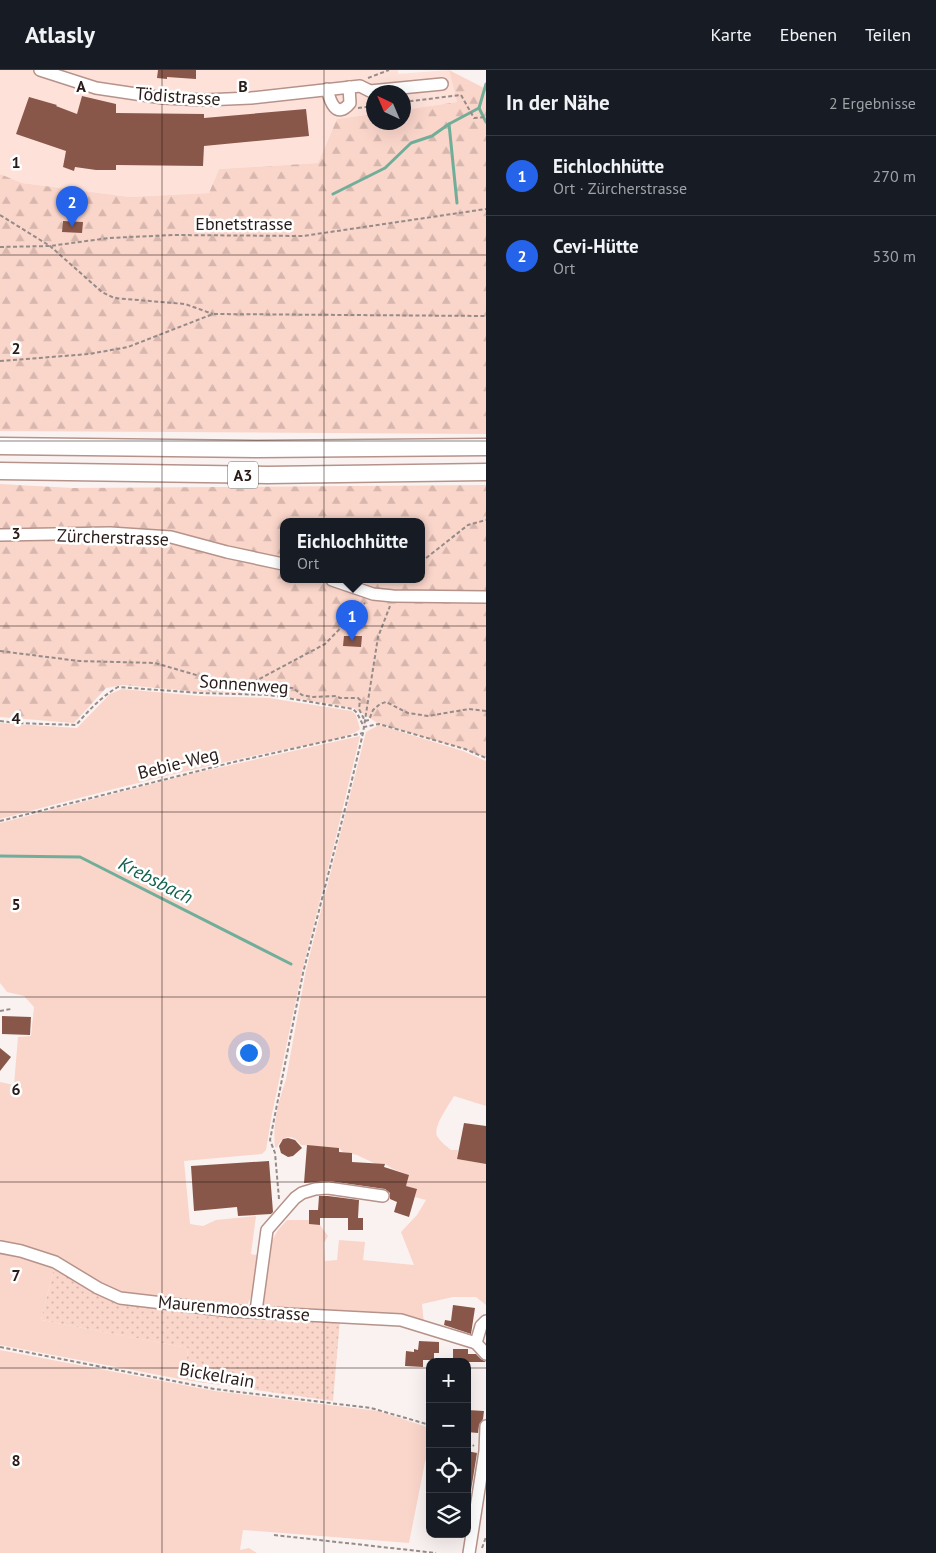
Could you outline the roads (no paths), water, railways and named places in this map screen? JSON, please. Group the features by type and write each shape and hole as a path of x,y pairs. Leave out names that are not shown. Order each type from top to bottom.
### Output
{"highway":[{"name":"A3","path":"0,446 231,449 486,447"},
{"name":"A3","path":"0,471 248,475 486,472"}],"street":[{"name":"Tödistrasse","path":"40,70 96,88 163,98 204,100 243,99 360,86 370,92 442,84"},
{"path":"327,90 330,103 333,106 344,109 350,103 349,87"},
{"name":"Zürcherstrasse","path":"0,536 110,533 171,537 280,563"},
{"path":"341,583 372,594 486,597"},
{"path":"256,1311 267,1230 294,1198 315,1189 328,1188 383,1196"},
{"name":"Maurenmoosstrasse","path":"0,1247 21,1251 55,1262 98,1288 120,1298 231,1311 401,1320 476,1343"},
{"path":"486,1320 480,1326 476,1343 486,1354"},
{"path":"470,1553 485,1451 486,1426"}],"waterway":[{"path":"333,194 385,168 411,143 432,136 449,124 479,108 486,84"},
{"path":"479,108 486,122"},
{"path":"449,124 457,203"},
{"name":"Krebsbach","path":"0,856 80,857 291,964"}],"place":[{"name":"Cevi-Hütte","path":"72,227"},
{"name":"Eichlochhütte","path":"352,641"}]}
